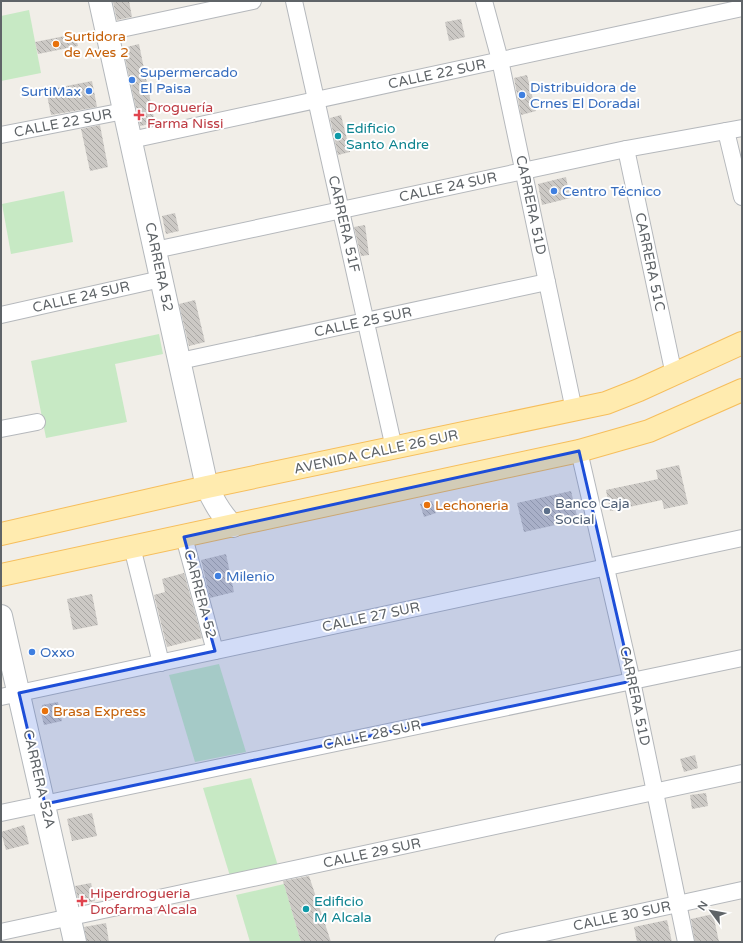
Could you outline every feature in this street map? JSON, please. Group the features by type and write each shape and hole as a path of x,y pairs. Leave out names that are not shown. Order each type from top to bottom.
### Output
{"main road":[{"name":"AVENIDA CALLE 26 SUR","path":"1,534 207,487 574,410 622,397 674,375 742,343"},
{"path":"1,575 184,537 579,451 649,430 742,390"}],"street":[{"name":"CARRERA 52","path":"100,1 207,487 224,518 233,526"},
{"path":"107,32 253,1"},
{"name":"CARRERA 51F","path":"294,1 394,448"},
{"name":"CARRERA 51D","path":"484,1 500,60 574,410"},
{"name":"CALLE 22 SUR","path":"131,140 742,8"},
{"name":"CALLE 22 SUR","path":"1,135 124,111"},
{"name":"CALLE 24 SUR","path":"155,250 626,149 742,128"},
{"path":"726,130 742,197"},
{"name":"CARRERA 51C","path":"626,149 674,375"},
{"name":"CALLE 24 SUR","path":"1,315 162,279"},
{"name":"CALLE 25 SUR","path":"180,361 547,282"},
{"path":"1,429 37,422"},
{"name":"CARRERA 51D","path":"579,451 632,681 686,942"},
{"name":"CARRERA 52","path":"184,537 215,651"},
{"name":"CALLE 27 SUR","path":"10,695 742,538"},
{"path":"132,547 161,663"},
{"name":"CARRERA 52A","path":"1,616 10,695 45,804 75,942"},
{"name":"CALLE 28 SUR","path":"1,813 742,658"},
{"name":"CALLE 29 SUR","path":"1,932 742,773"},
{"name":"CALLE 30 SUR","path":"503,942 742,890"}],"highlighted area":[{"path":"579,451 632,681 45,804 19,693 215,651 184,537"}],"green space":[{"path":"29,10 41,73 1,81 1,16"},
{"path":"64,191 73,242 11,254 2,204"},
{"path":"159,334 163,354 115,364 127,422 46,438 31,361"},
{"path":"219,664 246,752 195,762 169,675"},
{"path":"251,778 278,866 230,876 203,788"},
{"path":"284,884 301,942 250,942 236,895"}],"building":[{"path":"129,1 132,17 117,20 113,2"},
{"path":"461,19 465,37 449,41 445,22"},
{"name":"Surtidora de Aves 2","path":"75,34 78,46 38,54 35,42"},
{"path":"139,44 155,123 140,126 123,48"},
{"name":"Distribuidora de Crnes El Doradai","path":"527,75 536,111 521,115 514,78"},
{"path":"92,81 97,107 51,115 46,90"},
{"name":"Edificio Santo Andre","path":"341,115 350,152 338,155 330,118"},
{"path":"100,125 108,167 90,171 81,129"},
{"name":"Centro Técnico","path":"566,177 570,198 542,205 538,184"},
{"path":"175,213 179,231 166,234 162,216"},
{"path":"365,225 369,255 361,256 354,227"},
{"path":"195,300 205,342 189,346 179,304"},
{"path":"679,465 688,504 664,509 662,500 610,511 606,490 658,479 656,470"},
{"name":"Banco Caja Social","path":"571,491 578,520 524,532 517,503"},
{"path":"432,501 436,513 424,517 420,504"},
{"name":"Milenio","path":"226,554 234,592 210,598 201,560"},
{"path":"184,573 202,638 167,647 154,595 165,592 162,579"},
{"path":"92,594 98,625 73,630 67,599"},
{"path":"58,702 62,721 44,725 41,713 42,705"},
{"path":"695,755 698,768 684,772 680,759"},
{"path":"706,793 708,806 692,809 690,795"},
{"path":"92,813 97,836 72,841 67,819"},
{"path":"24,825 29,844 6,850 1,832"},
{"name":"Edificio M Alcala","path":"309,876 331,942 301,942 283,881"},
{"path":"91,883 95,901 79,904 75,886"},
{"path":"713,914 719,942 695,942 691,919"},
{"path":"667,920 672,942 637,942 634,927"},
{"path":"106,923 109,942 87,942 84,927"}],"place":[{"name":"Surtidora de Aves 2","path":"56,44"},
{"name":"Supermercado El Paisa","path":"132,80"},
{"name":"SurtiMax","path":"89,91"},
{"name":"Distribuidora de Crnes El Doradai","path":"522,95"},
{"name":"Droguería Farma Nissi","path":"139,115"},
{"name":"Edificio Santo Andre","path":"338,136"},
{"name":"Centro Técnico","path":"554,191"},
{"name":"Lechoneria","path":"427,505"},
{"name":"Banco Caja Social","path":"547,511"},
{"name":"Milenio","path":"218,576"},
{"name":"Oxxo","path":"32,652"},
{"name":"Brasa Express","path":"45,711"},
{"name":"Hiperdrogueria Drofarma Alcala","path":"82,901"},
{"name":"Edificio M Alcala","path":"306,909"}]}
